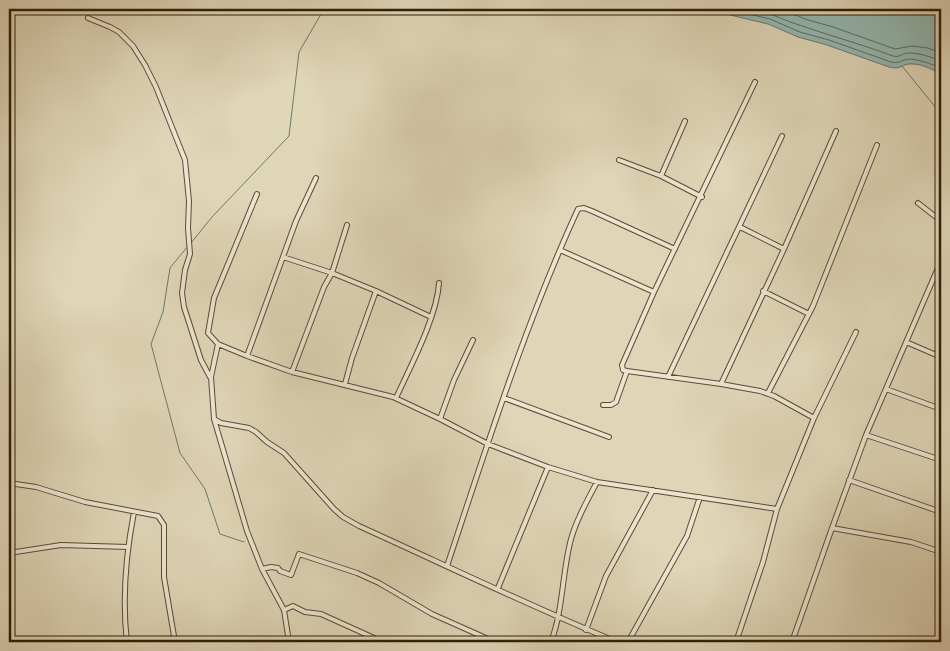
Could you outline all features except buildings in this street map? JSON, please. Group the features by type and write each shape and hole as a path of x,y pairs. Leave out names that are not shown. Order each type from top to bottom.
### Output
{"street":[{"path":"88,18 119,32 133,46 156,87 185,160 189,202 190,254 183,285 184,308 201,360 211,377"},
{"path":"756,82 702,197 654,292 623,360 623,370 768,393 814,418"},
{"path":"661,176 685,121"},
{"path":"720,384 784,249 836,131"},
{"path":"668,377 782,136"},
{"path":"768,393 809,314 852,212 877,145"},
{"path":"619,160 661,176 702,197"},
{"path":"247,356 296,221 316,178"},
{"path":"257,194 214,298 208,333 218,344 292,372 396,398 488,444 548,467 597,482 778,509"},
{"path":"918,203 941,221"},
{"path":"447,566 504,398 552,267 580,208 592,211 675,249"},
{"path":"292,372 322,292 332,273 347,225"},
{"path":"740,227 784,249"},
{"path":"560,250 654,292"},
{"path":"283,257 332,273 431,317"},
{"path":"792,642 866,435 941,261"},
{"path":"396,398 431,317 438,294 439,283"},
{"path":"345,384 352,358 376,291"},
{"path":"764,291 809,314"},
{"path":"736,642 763,562 778,509 814,418 856,332"},
{"path":"440,419 454,380 473,340"},
{"path":"906,342 941,357"},
{"path":"218,344 211,377 214,419 247,531 262,569 284,610 288,642"},
{"path":"603,404 611,405 616,402 627,371"},
{"path":"886,390 941,409"},
{"path":"504,398 609,437"},
{"path":"214,419 249,428 284,453 343,517 559,618 617,642"},
{"path":"866,435 941,460"},
{"path":"498,588 548,467"},
{"path":"849,480 941,512"},
{"path":"551,642 559,618 570,540 582,510 597,482"},
{"path":"9,483 36,487 85,502 158,516 164,526 164,576 175,642"},
{"path":"586,630 606,576 653,490"},
{"path":"628,642 687,536 700,497"},
{"path":"127,642 125,624 128,546 134,512"},
{"path":"832,528 912,542 941,552"},
{"path":"9,553 61,545 128,546"},
{"path":"262,569 278,568 280,571 291,575 299,554 357,573 379,583 432,614 495,642"},
{"path":"284,610 293,606 305,612 321,614 383,642"}],"water":[{"path":"705,9 941,9 941,74 917,64 909,64 899,68 889,67 798,37 768,24"}],"waterway":[{"path":"191,243 212,217 289,136 299,52 324,9"},
{"path":"902,66 941,114"},
{"path":"188,246 170,268 163,312 151,344 180,453 205,489 220,534 244,542"}]}
